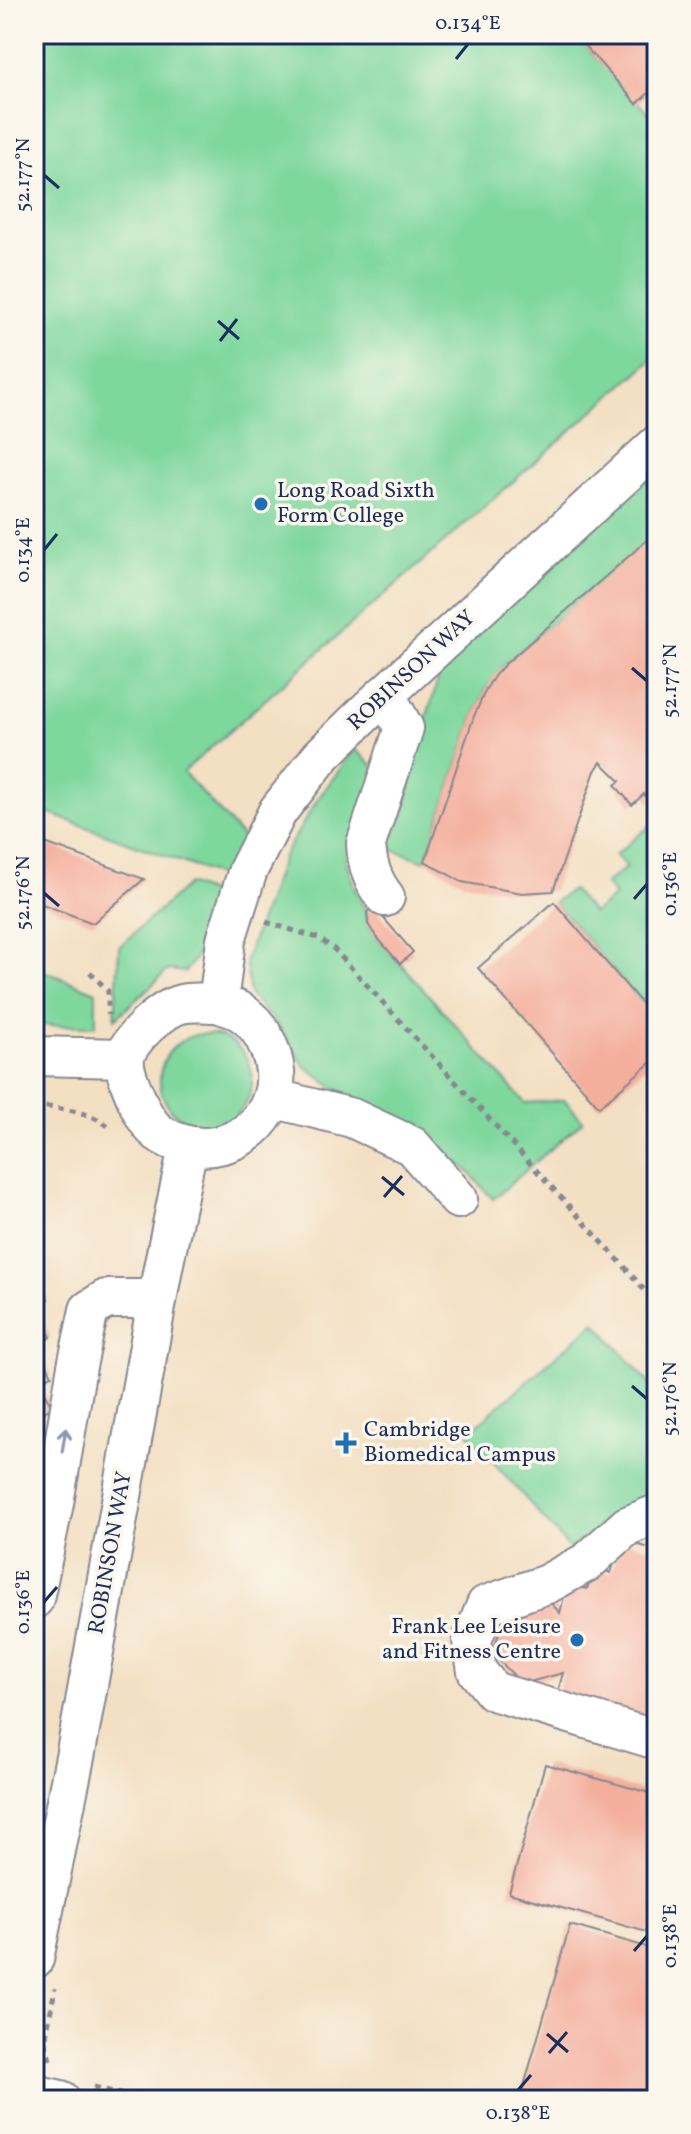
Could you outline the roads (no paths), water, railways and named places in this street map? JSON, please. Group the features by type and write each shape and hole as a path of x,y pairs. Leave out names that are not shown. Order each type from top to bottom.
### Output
{"street":[{"name":"ROBINSON WAY","path":"218,1003 240,929 248,870 278,811 321,756 657,445"},
{"path":"385,694 404,728 366,844 367,862 385,897"},
{"name":"ROBINSON WAY","path":"171,1009 197,968 240,929"},
{"path":"34,1056 117,1043 138,1034 157,1016 181,1004 218,1003 241,1012 264,1034 275,1063 272,1098 258,1123 239,1138 215,1147 188,1147 167,1139 147,1123 129,1082 117,1043"},
{"path":"272,1098 352,1118 412,1146 458,1199"},
{"name":"ROBINSON WAY","path":"34,1959 38,1911 76,1752 158,1294 188,1147"},
{"path":"34,1599 89,1310 106,1299 145,1299 158,1294"},
{"path":"657,1514 627,1526 587,1562 547,1584 486,1605 472,1640 470,1669 493,1691 657,1740"},
{"path":"34,2094 61,2100"}],"place":[{"name":"Long Road Sixth Form College","path":"261,504"},
{"name":"Cambridge Biomedical Campus","path":"346,1443"},
{"name":"Frank Lee Leisure and Fitness Centre","path":"577,1640"}]}
